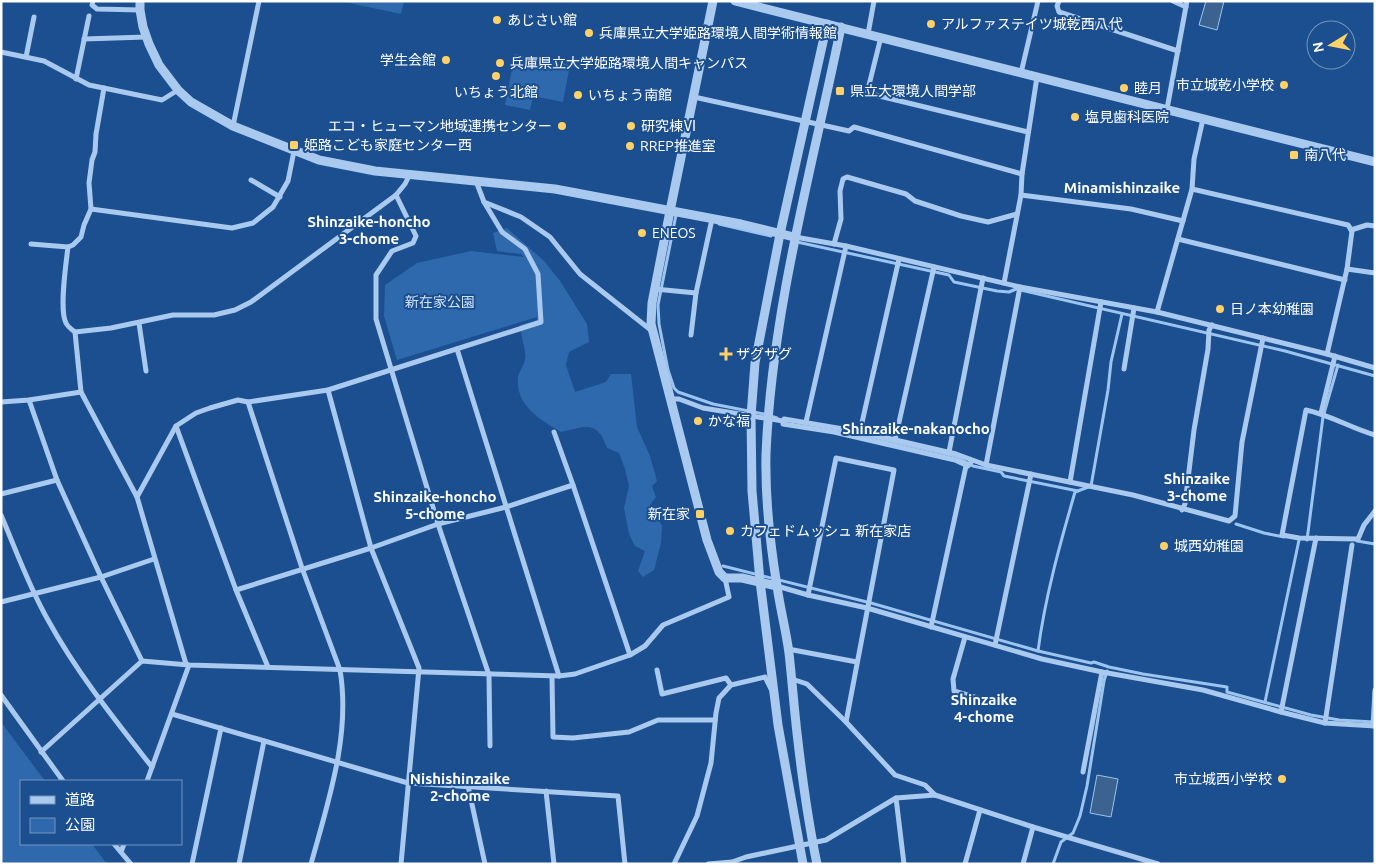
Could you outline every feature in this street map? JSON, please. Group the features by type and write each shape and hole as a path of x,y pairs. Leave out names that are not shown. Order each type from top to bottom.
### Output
{"street":[{"path":"93,1 92,4 97,9 140,6 146,37 159,65 178,90 191,102 233,126 318,160 375,171 555,189 712,218 934,266 982,284 1004,283 1100,305 1156,312 1210,328 1327,354 1335,358 1375,368"},
{"path":"233,126 259,1"},
{"path":"41,752 142,661 552,677 575,674 630,655 646,646 663,625 729,597 725,578 719,572 707,540 669,399 653,332 651,314 713,1"},
{"path":"735,1 1375,162"},
{"path":"868,34 874,1"},
{"path":"1021,73 1038,1"},
{"path":"1059,1 1059,12 1178,51"},
{"path":"1167,110 1186,4 1173,1"},
{"path":"76,79 89,16"},
{"path":"26,57 34,17"},
{"path":"803,864 775,698 760,581 752,491 751,416 755,363 780,234 828,24"},
{"path":"817,864 797,733 792,678 768,515 766,456 772,374 779,319 794,237 821,124 841,27"},
{"path":"84,39 146,37"},
{"path":"880,37 868,93 1028,132"},
{"path":"1,52 44,61 89,85 162,100 178,90"},
{"path":"1004,283 1016,230 1036,77"},
{"path":"31,244 68,247 81,237 91,209 89,183 104,88"},
{"path":"694,98 849,131 854,126 1022,174"},
{"path":"1156,312 1192,189 1194,161 1203,119"},
{"path":"91,209 232,228 253,223 273,207 280,197 288,181 294,151"},
{"path":"68,247 63,289 64,321 75,332 111,328 173,316 214,315 235,310 251,302 396,195 410,174"},
{"path":"834,244 841,219 840,192 843,179 847,177 906,194 915,201 961,216 988,222 1017,214"},
{"path":"251,180 280,197"},
{"path":"137,498 176,426 196,414 238,400 248,402 328,390 541,322 538,274 525,249 502,232 484,202 476,182"},
{"path":"1192,189 1348,225 1351,230 1347,269 1327,354"},
{"path":"1021,194 1131,210 1183,221"},
{"path":"396,195 416,236 414,243 392,252 376,274 376,319 438,524 489,675 490,746"},
{"path":"484,202 521,217 550,237 580,274 653,332"},
{"path":"691,335 696,293 712,218"},
{"path":"1351,230 1367,225 1375,226"},
{"path":"1178,239 1345,280"},
{"path":"806,422 846,246"},
{"path":"862,432 861,427 899,259"},
{"path":"895,440 934,266"},
{"path":"1347,269 1375,273"},
{"path":"948,452 982,284"},
{"path":"986,465 1020,287"},
{"path":"655,289 696,293"},
{"path":"1072,483 1100,305"},
{"path":"1124,369 1133,310"},
{"path":"139,323 146,371"},
{"path":"1182,510 1185,504 1210,328"},
{"path":"75,332 81,392 137,498 187,664 172,714 147,780"},
{"path":"783,421 783,424 834,432 969,464 986,465 1030,479 1072,483 1133,495 1182,510 1229,521 1235,516 1242,442 1262,339"},
{"path":"457,349 559,676"},
{"path":"1321,413 1335,358"},
{"path":"328,390 371,548 419,668 401,864"},
{"path":"1,402 81,392"},
{"path":"669,399 679,399 703,408 783,421 784,419 806,422 862,432 948,452 969,464"},
{"path":"29,400 57,480 142,661"},
{"path":"248,402 302,568 340,670 343,711 337,762 311,864"},
{"path":"1375,434 1363,431 1321,413 1306,410 1282,535 1316,540 1358,539 1364,525 1375,511"},
{"path":"176,426 236,590 268,667"},
{"path":"554,432 574,485 630,655"},
{"path":"808,595 836,458 894,470 846,719"},
{"path":"931,627 969,464"},
{"path":"995,645 1030,479"},
{"path":"1,494 57,480"},
{"path":"236,590 371,548 438,524 506,507 574,485"},
{"path":"1,515 34,594 66,650 99,700 152,767"},
{"path":"1281,712 1316,540"},
{"path":"1325,723 1352,545"},
{"path":"1,602 101,577 154,559"},
{"path":"725,578 760,581 808,595 868,604 931,627 1042,659 1203,690 1325,723 1374,726 1375,690"},
{"path":"965,637 953,679 954,691 994,703"},
{"path":"788,649 857,662"},
{"path":"657,670 662,694 726,678 731,685"},
{"path":"1083,772 1102,672"},
{"path":"552,677 553,737 573,738 629,732 658,720 715,720"},
{"path":"674,864 697,816 711,763 719,698 731,685 765,677 775,698"},
{"path":"792,678 806,684 846,719 894,773 925,785 935,794 1143,862 1158,864"},
{"path":"1,695 63,780"},
{"path":"172,714 408,783 618,796 625,864"},
{"path":"192,864 220,728"},
{"path":"239,864 264,741"},
{"path":"468,786 485,864"},
{"path":"546,791 554,864"},
{"path":"709,864 732,862 746,857 826,840 896,798 935,794"},
{"path":"896,798 904,864"},
{"path":"965,864 980,810"},
{"path":"1023,864 1033,827"},
{"path":"115,845 131,864"},
{"path":"121,852 124,845"}],"green space":[{"path":"340,1 404,1 401,14"},
{"path":"515,54 570,65 563,102 533,96 530,110 505,105"},
{"name":"新在家公園","path":"507,228 544,261 560,281 587,324 589,342 569,352 566,365 575,392 606,382 611,374 631,374 637,427 650,456 657,481 652,486 656,497 650,505 662,526 661,543 654,570 643,577 638,571 645,551 635,546 629,534 624,508 629,486 619,453 607,448 599,433 589,427 561,432 537,417 520,396 518,377 524,364 525,356 520,325 537,320 537,317 397,360 384,316 385,285 417,263 471,251 524,257 521,254 497,251 493,233"},
{"path":"1,722 44,780 20,780 20,845 93,845 107,864 1,864"}],"shaded area":[{"path":"1206,1 1224,1 1217,30 1199,25"},
{"path":"1097,775 1118,779 1111,817 1090,813"}],"waterway":[{"path":"676,215 658,305 659,324 668,370 674,388 678,392 713,404 777,418"},
{"path":"719,224 771,236"},
{"path":"797,242 949,275 954,282 997,291 1009,292 1016,289 1285,351 1375,376"},
{"path":"1038,651 1049,591 1075,492 1091,486 1111,362 1122,314"},
{"path":"1307,540 1323,417 1338,365"},
{"path":"854,433 955,456 973,466 1001,472 1004,476 1078,491"},
{"path":"1236,524 1284,537"},
{"path":"1265,702 1299,540"},
{"path":"1357,541 1375,544"},
{"path":"723,566 871,603 1038,651 1143,674 1227,687 1227,692 1311,715 1339,720 1374,722"},
{"path":"1053,864 1061,842 1073,833 1080,816 1107,671"}],"place":[{"name":"あじさい館","path":"497,20"},
{"name":"アルファステイツ城乾西八代","path":"931,24"},
{"name":"兵庫県立大学姫路環境人間学術情報館","path":"589,33"},
{"name":"学生会館","path":"446,60"},
{"name":"兵庫県立大学姫路環境人間キャンパス","path":"500,63"},
{"name":"いちょう北館","path":"496,76"},
{"name":"市立城乾小学校","path":"1284,85"},
{"name":"睦月","path":"1124,88"},
{"name":"県立大環境人間学部","path":"840,91"},
{"name":"いちょう南館","path":"578,95"},
{"name":"塩見歯科医院","path":"1075,117"},
{"name":"エコ・ヒューマン地域連携センター","path":"562,126"},
{"name":"研究棟Ⅵ","path":"631,126"},
{"name":"姫路こども家庭センター西","path":"294,145"},
{"name":"RREP推進室","path":"630,146"},
{"name":"南八代","path":"1294,155"},
{"name":"ENEOS","path":"642,233"},
{"name":"日ノ本幼稚園","path":"1220,309"},
{"name":"ザグザグ","path":"726,354"},
{"name":"かな福","path":"698,421"},
{"name":"新在家","path":"700,514"},
{"name":"カフェドムッシュ 新在家店","path":"730,531"},
{"name":"城西幼稚園","path":"1164,546"},
{"name":"市立城西小学校","path":"1282,779"}],"district":[{"name":"Minamishinzaike","path":"1122,188"},
{"name":"Shinzaike-honcho 3-chome","path":"369,230"},
{"name":"Shinzaike-nakanocho","path":"916,429"},
{"name":"Shinzaike 3-chome","path":"1197,488"},
{"name":"Shinzaike-honcho 5-chome","path":"435,506"},
{"name":"Shinzaike 4-chome","path":"984,708"},
{"name":"Nishishinzaike 2-chome","path":"460,788"}]}
